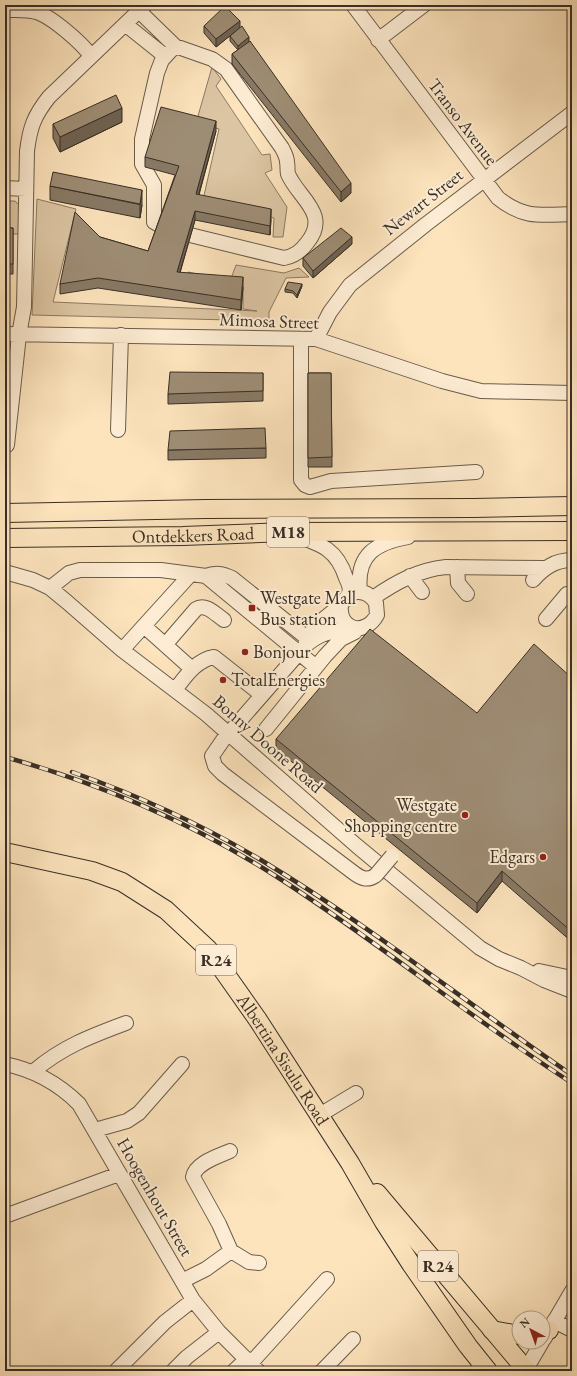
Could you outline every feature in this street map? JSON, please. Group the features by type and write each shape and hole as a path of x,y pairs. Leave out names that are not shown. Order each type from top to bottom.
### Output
{"main road":[{"name":"Ontdekkers Road","path":"5,513 206,509 572,506"},
{"name":"Ontdekkers Road","path":"5,538 183,536 286,532 572,530"},
{"name":"Albertina Sisulu Road","path":"5,852 92,871 122,882 166,910 208,950 231,980 318,1116 350,1163 384,1222 411,1264 468,1346 488,1371"},
{"name":"Albertina Sisulu Road","path":"350,1163 526,1371"},
{"path":"492,1330 511,1334"}],"street":[{"name":"Transo Avenue","path":"353,5 498,198 510,207 524,214 572,214"},
{"path":"378,40 424,5"},
{"path":"7,445 12,335 24,308 28,138 36,113 49,97 142,8 175,46 212,59 226,69 282,148 287,157 288,175 310,204 316,224 309,240 303,248 291,256 284,258 190,235"},
{"path":"5,10 32,11 43,15 83,45 91,56"},
{"path":"125,24 165,56"},
{"path":"161,226 154,222 154,185 141,159 142,140 157,73 165,56 175,46"},
{"name":"Newart Street","path":"316,339 330,312 350,285 483,180 572,113"},
{"path":"5,188 26,189"},
{"name":"Mimosa Street","path":"12,335 121,335 316,339 442,382 481,391 572,393"},
{"path":"118,430 121,335"},
{"path":"301,339 301,480 307,486 322,485 330,480 476,472"},
{"path":"355,593 359,580 360,569 369,553 383,543 439,531"},
{"path":"286,532 330,549 343,567 350,588 355,593"},
{"path":"533,580 545,568 554,563 572,560"},
{"path":"373,598 395,583 430,569 457,567 545,568"},
{"path":"457,567 458,583 467,594"},
{"path":"50,588 69,573 80,570 161,570 206,576 304,645 316,667"},
{"name":"Bonny Doone Road","path":"5,572 33,580 50,588 122,650 228,734 461,934 499,960 521,968 544,980 572,991"},
{"path":"122,650 190,575"},
{"path":"410,576 422,592"},
{"path":"304,645 316,636 329,632 368,626 390,597 395,583"},
{"path":"377,615 376,603 367,593 355,593 344,599 341,605 315,626 304,645 228,734 212,756 215,766 223,774 360,878 369,879 376,875 401,845"},
{"path":"546,619 567,594"},
{"path":"341,605 341,617 344,622 357,628"},
{"path":"165,645 196,609 200,607 204,607 224,620"},
{"path":"144,626 192,669"},
{"path":"266,729 316,667 341,639 357,628"},
{"path":"174,690 192,669 208,658 218,658 262,695"},
{"name":"Bonny Doone Road","path":"521,968 572,978"},
{"path":"34,1071 60,1050 76,1042 126,1023"},
{"name":"Hoogenhout Street","path":"5,1064 34,1071 57,1084 79,1104 193,1300 219,1332 252,1364"},
{"path":"95,1130 126,1121 140,1113 182,1064"},
{"path":"318,1116 356,1093"},
{"path":"230,1151 205,1163 196,1170 192,1177 219,1224 231,1252 249,1262 258,1262"},
{"path":"5,1216 119,1174"},
{"path":"182,1281 206,1269 231,1252"},
{"path":"234,1371 252,1364 327,1279"},
{"path":"551,1325 572,1291"},
{"path":"116,1371 165,1322 193,1300"},
{"path":"551,1332 572,1330"},
{"path":"173,1371 187,1357 219,1332"},
{"path":"322,1371 353,1339"},
{"path":"526,1371 537,1350"}],"shaded area":[{"path":"212,67 221,79 216,86 262,155 270,154 272,170 265,173 287,207 283,237 273,237 274,218 203,200 219,129 196,123"},
{"path":"37,199 76,209 53,302 257,311 243,309 243,287 188,283 188,272 230,281 236,265 284,273 299,268 309,277 286,278 269,312 269,321 32,315"},
{"path":"5,201 15,201 19,205 20,234 5,234"}],"building":[{"path":"225,6 240,21 216,39 204,26"},
{"path":"242,26 249,37 238,46 230,36"},
{"path":"250,41 351,183 341,192 232,54"},
{"path":"116,95 122,108 60,137 53,124"},
{"path":"161,107 216,121 196,194 271,209 270,226 195,211 177,272 243,277 241,300 98,278 60,284 75,212 100,237 148,251 179,166 145,157"},
{"path":"53,172 142,190 140,204 50,186"},
{"path":"5,228 13,228 13,264 5,264"},
{"path":"341,228 352,237 313,271 303,258"},
{"path":"288,282 302,284 297,295 293,291 285,289"},
{"path":"170,372 263,373 263,391 168,394"},
{"path":"308,373 331,373 332,457 308,458"},
{"path":"265,428 266,448 168,450 170,431"},
{"name":"Westgate Shopping centre","path":"370,629 477,713 534,644 572,678 572,932 502,871 477,903 276,739"}],"railway":[{"path":"5,757 75,779 144,806 243,856 312,900 497,1032 572,1083"},
{"path":"72,772 145,800 192,822 261,860 341,911 572,1075"}],"place":[{"name":"Westgate Mall Bus station","path":"252,608"},
{"name":"Bonjour","path":"245,652"},
{"name":"TotalEnergies","path":"223,680"},
{"name":"Westgate Shopping centre","path":"465,815"},
{"name":"Edgars","path":"543,857"}]}
